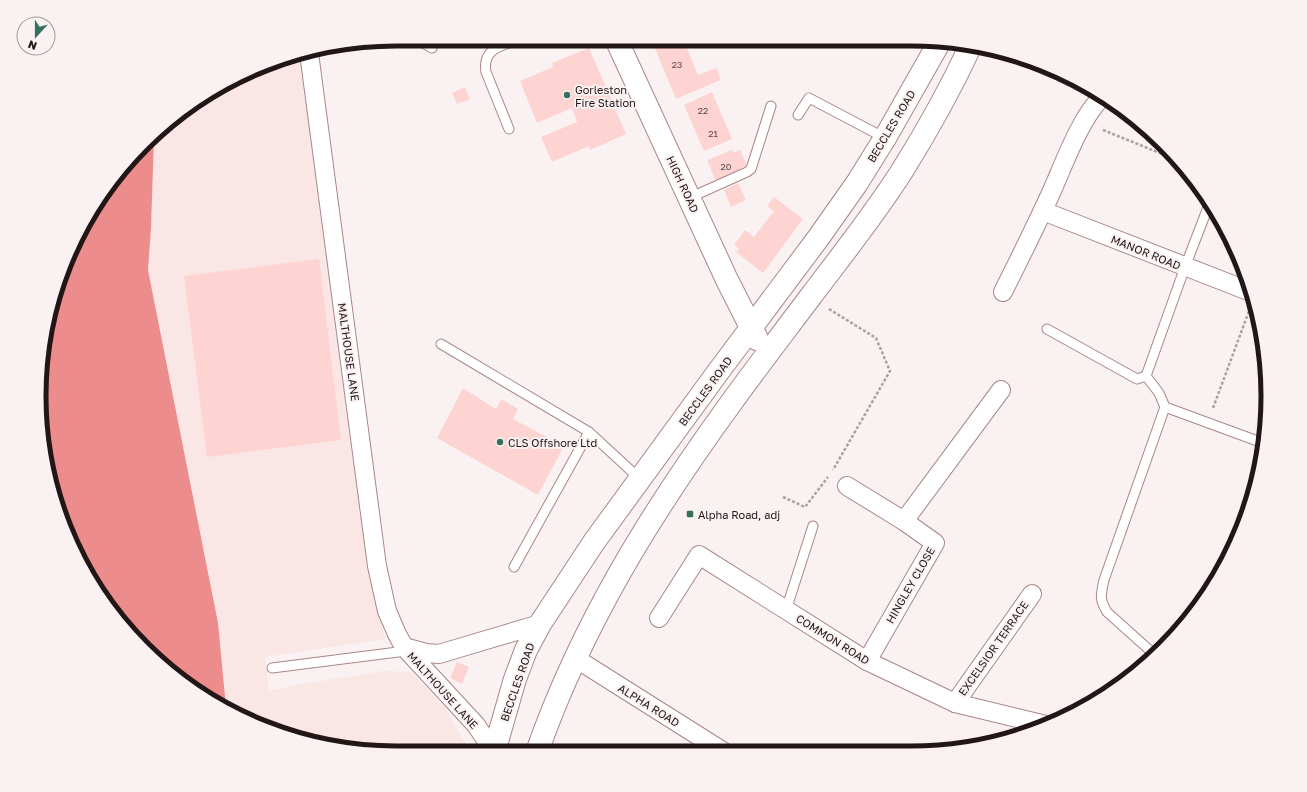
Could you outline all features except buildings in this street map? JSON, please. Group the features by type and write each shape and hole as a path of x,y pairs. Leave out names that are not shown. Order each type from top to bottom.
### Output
{"street":[{"name":"HIGH ROAD","path":"619,46 751,329 767,356"},
{"name":"BECCLES ROAD","path":"496,746 526,650 562,589 640,479 819,237 857,183 885,138 936,47"},
{"path":"539,746 552,710 575,658 619,573 652,518 719,420 844,254 901,172 949,91 968,51"},
{"name":"MALTHOUSE LANE","path":"309,57 377,566 387,611 404,647 476,725 490,746"},
{"path":"1003,292 1043,211 1083,122 1098,101"},
{"name":"MANOR ROAD","path":"1043,211 1185,267 1246,297"},
{"path":"904,521 1001,390"},
{"name":"HINGLEY CLOSE","path":"847,486 904,521 935,543 867,661"},
{"name":"COMMON ROAD","path":"659,618 699,555 867,661 955,703 1036,723"},
{"name":"EXCELSIOR TERRACE","path":"955,703 1032,594"},
{"name":"MALTHOUSE LANE","path":"404,647 426,653 439,654 540,624"},
{"name":"ALPHA ROAD","path":"575,658 714,746"}],"lane":[{"path":"428,46 432,48"},
{"path":"502,46 492,50 486,58 485,65 486,72 509,129"},
{"path":"798,115 809,98 885,138"},
{"path":"689,198 751,169 771,106"},
{"path":"1146,376 1207,210"},
{"path":"1047,329 1137,379 1146,376"},
{"path":"441,344 589,432 640,479"},
{"path":"1146,376 1159,393 1165,407 1104,580 1102,604 1106,612 1150,651"},
{"path":"1165,407 1258,441"},
{"path":"514,567 589,432"},
{"path":"786,610 813,526"},
{"path":"272,668 398,652 404,647"}],"path":[{"path":"1083,122 1164,155"},
{"path":"783,497 805,507 832,473 890,371 876,338 811,296"},
{"path":"1208,422 1249,305"}],"shaded area":[{"path":"303,59 326,233 350,443 385,639 265,657 269,691 383,671 411,672 445,708 466,746 373,745 328,739 283,727 241,710 225,701 218,623 148,270 154,144 183,118 221,93 262,73"},
{"path":"154,144 148,270 218,623 225,701 183,674 165,659 133,627 105,590 82,551 65,509 58,487 49,442 46,396 49,350 58,305 65,283 82,241 105,202 133,165"}],"place":[{"name":"Gorleston Fire Station","path":"567,95"},
{"name":"CLS Offshore Ltd","path":"500,442"},
{"name":"Alpha Road, adj","path":"690,514"}]}
